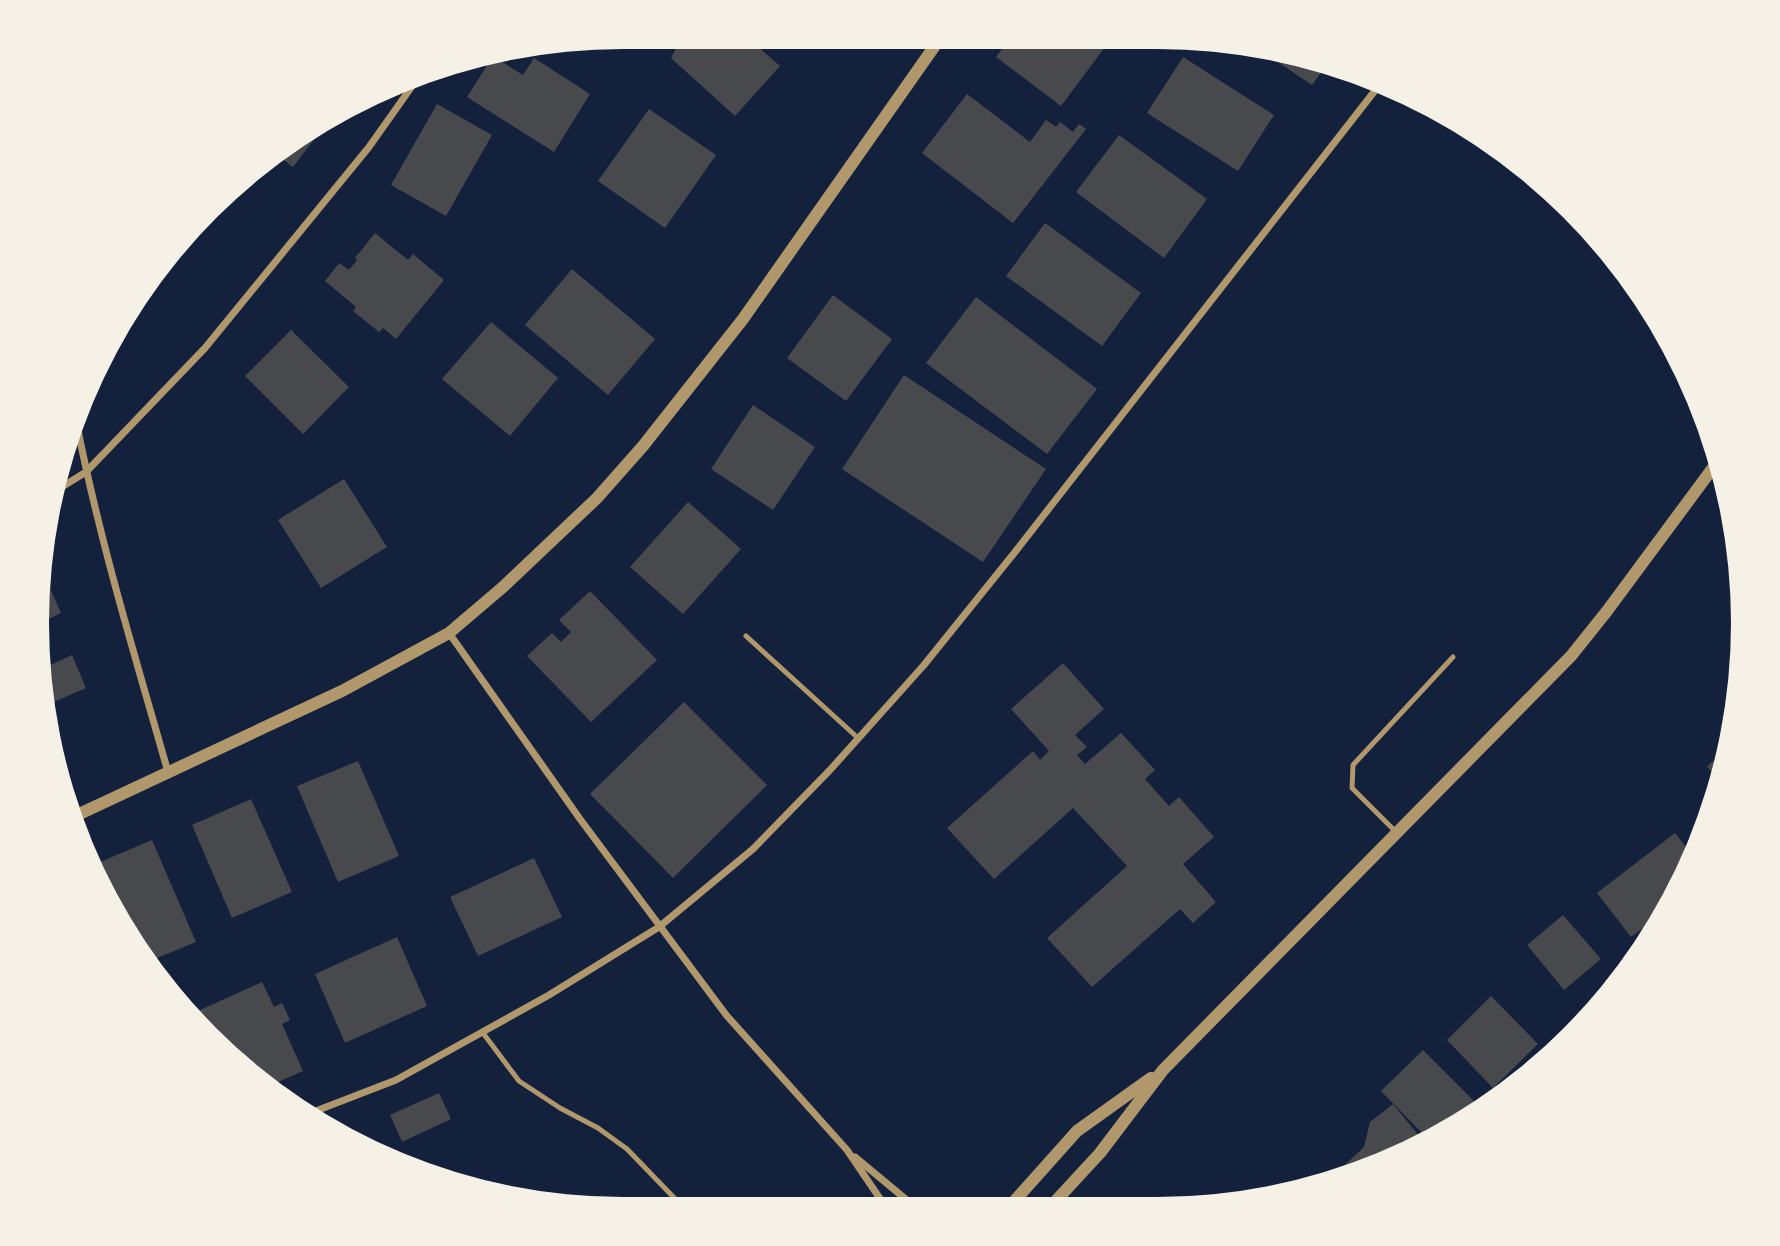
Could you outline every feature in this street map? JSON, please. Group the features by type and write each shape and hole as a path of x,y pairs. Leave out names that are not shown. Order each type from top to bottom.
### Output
{"street":[{"path":"81,813 342,691 449,633 503,587 604,491 643,446 743,319 933,49"},
{"path":"67,484 86,472 205,348 369,147 409,91"},
{"path":"319,1110 396,1080 550,995 659,927 753,849 830,770 924,664 1015,552 1374,92"},
{"path":"79,437 124,618 168,772"},
{"path":"1059,1197 1100,1153 1163,1070 1571,656 1710,471"},
{"path":"449,633 659,927 727,1016 847,1150 879,1197"},
{"path":"1018,1197 1077,1131 1163,1070"},
{"path":"847,1150 903,1197"}],"lane":[{"path":"746,636 858,738"},
{"path":"1396,834 1352,788 1353,765 1452,657"},
{"path":"482,1032 519,1081 560,1108 598,1128 626,1149 672,1197"}],"building":[{"path":"676,49 761,49 780,66 735,116 671,58"},
{"path":"1002,49 1104,49 1061,106 996,57"},
{"path":"1183,57 1274,115 1238,171 1147,113"},
{"path":"534,58 590,94 554,152 467,97 487,66 503,62 523,75"},
{"path":"1278,62 1320,73 1312,85"},
{"path":"967,94 1030,142 1046,120 1056,127 1060,122 1073,132 1079,124 1086,129 1013,223 922,153"},
{"path":"437,104 492,135 446,216 391,185"},
{"path":"649,109 716,155 665,228 598,181"},
{"path":"1119,135 1207,199 1164,258 1076,192"},
{"path":"313,140 293,167 284,160"},
{"path":"1045,223 1141,293 1102,346 1006,276"},
{"path":"375,233 408,260 413,254 444,280 396,339 383,328 379,332 353,311 356,307 325,281 339,263 349,270"},
{"path":"572,269 655,339 608,395 525,325"},
{"path":"833,295 892,339 846,401 787,358"},
{"path":"976,297 1097,389 1047,454 926,363"},
{"path":"491,322 558,378 510,436 442,379"},
{"path":"291,330 349,387 303,434 245,376"},
{"path":"904,375 1046,469 983,562 842,469"},
{"path":"753,405 815,447 773,510 711,469"},
{"path":"344,479 387,547 321,588 278,520"},
{"path":"688,502 741,549 683,614 630,567"},
{"path":"50,588 61,613 49,619"},
{"path":"590,591 657,660 591,722 527,656 552,633 561,642 571,632 559,620"},
{"path":"72,655 86,688 55,702 50,665"},
{"path":"1063,663 1104,709 1075,735 1087,747 1077,755 1085,764 1121,733 1155,770 1145,779 1169,806 1179,797 1214,837 1183,864 1216,902 1193,923 1180,909 1092,987 1047,938 1127,866 1073,808 994,879 947,828 1033,751 1040,760 1049,751 1011,709"},
{"path":"684,702 767,785 673,878 590,794"},
{"path":"358,761 399,856 338,882 297,786"},
{"path":"251,799 292,892 232,918 192,825"},
{"path":"1675,833 1685,846 1654,910 1642,929 1631,937 1597,893"},
{"path":"152,840 196,942 158,958 126,910 101,862"},
{"path":"534,858 562,917 478,956 450,897"},
{"path":"1563,915 1601,959 1564,990 1527,945"},
{"path":"397,937 427,1006 345,1043 315,974"},
{"path":"262,982 274,1007 282,1003 290,1020 282,1024 303,1071 279,1082 245,1055 200,1010"},
{"path":"1491,996 1538,1044 1493,1088 1447,1040"},
{"path":"1423,1050 1474,1101 1421,1132 1381,1091"},
{"path":"439,1093 451,1119 402,1142 390,1115"},
{"path":"1393,1104 1418,1134 1343,1167 1364,1147 1370,1122"}]}
